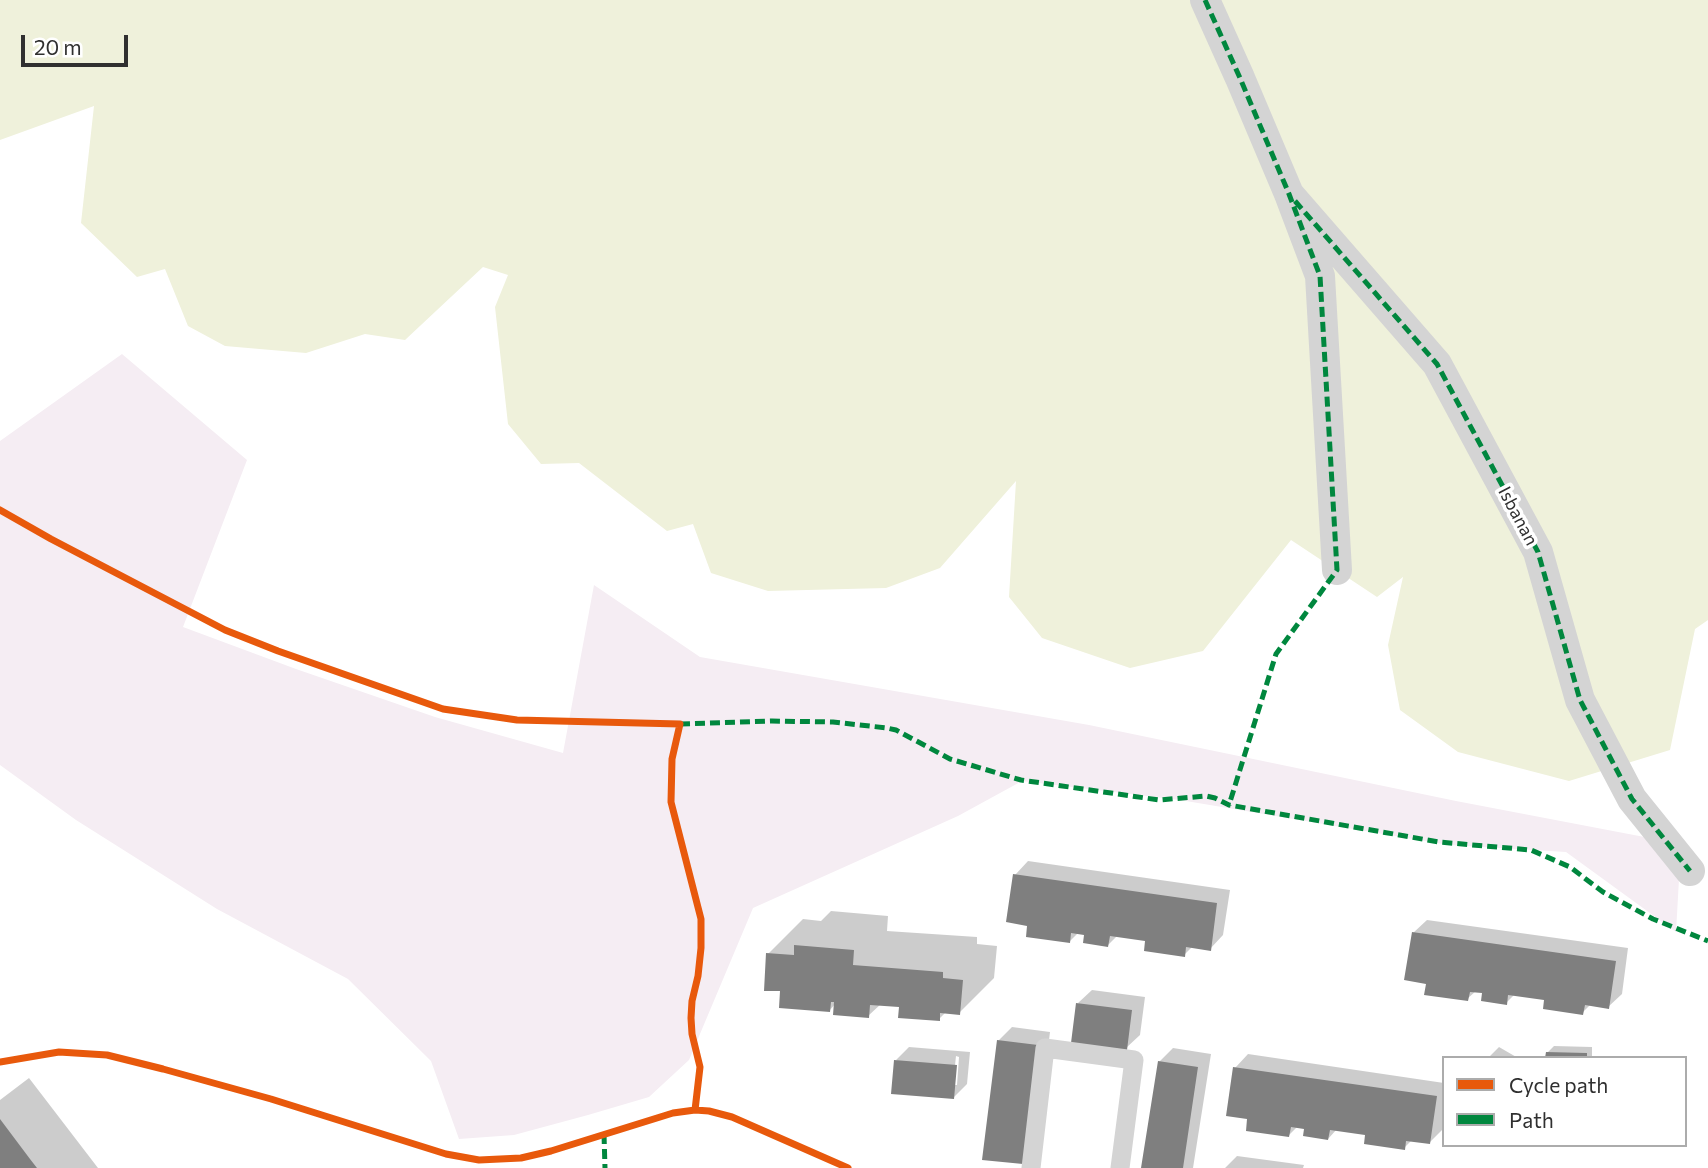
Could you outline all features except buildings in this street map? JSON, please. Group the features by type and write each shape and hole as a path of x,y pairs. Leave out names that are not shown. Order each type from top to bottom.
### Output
{"street":[{"name":"Isbanan","path":"1205,0 1289,194 1320,276 1337,570"},
{"name":"Isbanan","path":"1289,194 1437,364 1538,552 1580,700 1632,799 1690,871"}],"lane":[{"path":"1031,1168 1045,1048 1134,1060 1120,1168"}],"shaded area":[{"path":"0,0 1708,0 1708,620 1695,629 1670,750 1569,781 1458,752 1400,710 1388,645 1403,577 1377,597 1291,540 1203,651 1130,668 1042,638 1009,597 1016,481 940,568 886,588 768,591 711,573 693,524 667,531 579,463 541,464 508,424 495,307 508,275 483,267 405,340 365,334 306,353 225,346 188,326 165,269 137,277 81,223 94,106 0,140"},
{"path":"122,354 247,460 183,627 435,717 563,753 594,585 700,657 1089,725 1456,801 1681,844 1676,932 1566,852 1449,845 1180,800 1022,781 958,816 753,908 689,1060 649,1097 514,1135 459,1139 431,1061 348,979 217,909 76,820 0,765 0,441"}],"marked path":[{"path":"1205,0 1289,194 1320,276 1337,570 1276,654 1229,805"},
{"path":"1295,201 1437,364 1538,552 1580,700 1632,799 1690,871"},
{"path":"680,724 833,722 887,728 896,730 950,759 1021,780 1159,800 1206,796 1229,805 1439,842 1531,850 1570,867 1603,892 1653,919 1708,941"},
{"path":"604,1134 605,1168"}],"cycle path":[{"path":"0,510 225,630 443,709 517,720 680,724 672,759 671,802 701,919 701,948 691,1018 700,1067 695,1110"},
{"path":"0,1062 59,1052 107,1055 271,1099 446,1154 479,1160 521,1158 673,1113 709,1111 732,1117 848,1168"}]}
